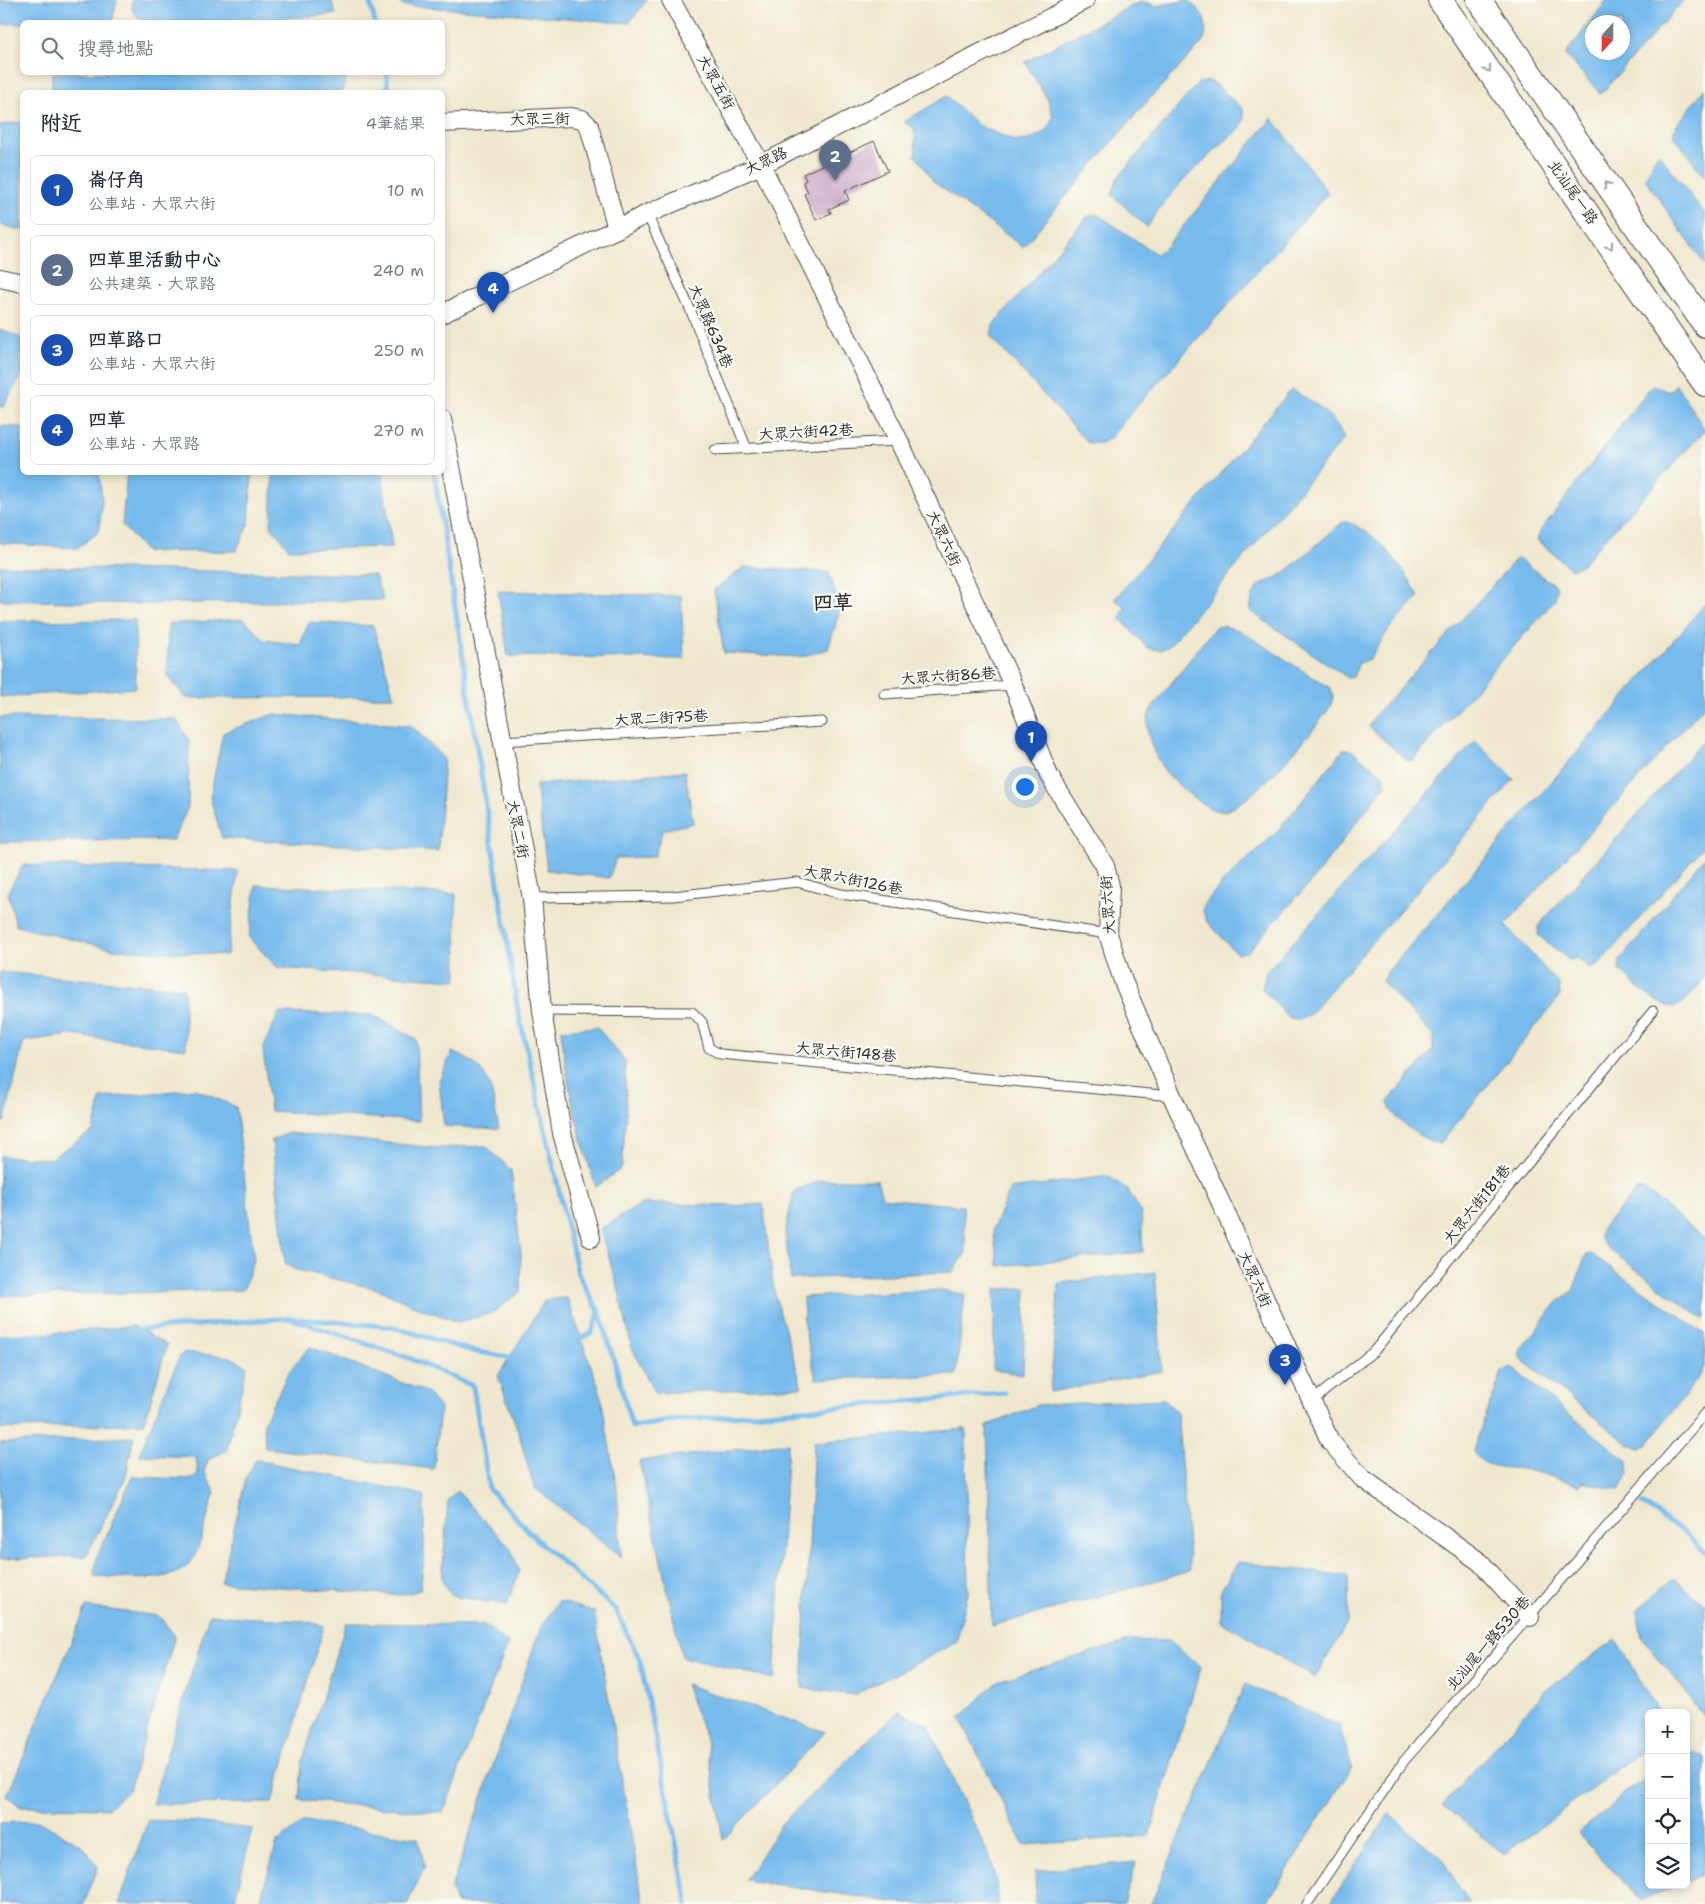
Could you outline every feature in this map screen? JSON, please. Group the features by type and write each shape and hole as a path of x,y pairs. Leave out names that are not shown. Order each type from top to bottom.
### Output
{"street":[{"name":"大眾五街","path":"671,0 761,165"},
{"name":"大眾路","path":"445,313 617,228 761,165 1085,0"},
{"name":"北汕尾一路","path":"1440,0 1705,384"},
{"path":"1479,0 1705,325"},
{"path":"1470,43 1496,26"},
{"name":"大眾三街","path":"445,122 571,117 582,119 589,126 617,228"},
{"name":"大眾六街","path":"761,165 899,441 1013,685 1049,776 1105,866 1110,886 1108,934 1123,981 1172,1096 1330,1442 1362,1478 1480,1562 1530,1617"},
{"path":"1640,290 1666,270"},
{"path":"0,278 20,283"},
{"name":"大眾二街","path":"445,435 532,898 542,1011 562,1134 591,1238"}],"lane":[{"name":"大眾路634巷","path":"647,214 690,309 747,449"},
{"name":"大眾六街42巷","path":"715,450 899,441"},
{"name":"大眾六街86巷","path":"884,694 1013,685"},
{"name":"大眾二街75巷","path":"501,741 822,722"},
{"name":"大眾六街126巷","path":"532,898 673,896 797,882 841,894 1108,934"},
{"name":"大眾六街148巷","path":"542,1011 692,1012 702,1022 708,1048 720,1054 1172,1096"},
{"name":"大眾六街181巷","path":"1311,1402 1374,1350 1653,1012"},
{"name":"北汕尾一路530巷","path":"1307,1904 1404,1761 1705,1413"}],"water":[{"path":"0,0 117,0 112,20 20,20 20,24 0,24"},
{"path":"132,0 331,0 336,14 262,20 141,20 132,10"},
{"path":"400,0 647,0 629,23 401,5"},
{"path":"1188,0 1198,9 1204,19 1206,30 1203,42 1141,108 1023,247 934,182 916,156 914,128 904,122 947,96 979,126 1015,141 1029,140 1046,131 1053,117 1047,98 1025,62 1141,1 1157,6"},
{"path":"1607,0 1684,0 1601,94 1565,55 1585,29 1585,60 1630,60 1630,15 1596,15"},
{"path":"52,75 347,75 343,90 52,90"},
{"path":"1211,81 1243,109 1244,119 1240,128 1178,186 1147,227 1112,195 1117,179 1198,83"},
{"path":"1705,88 1705,177 1674,136 1674,129"},
{"path":"1272,118 1328,193 1108,440 1099,443 1087,442 991,337 993,325 1087,217 1097,214 1156,254 1166,247"},
{"path":"20,122 20,230 0,225 0,125"},
{"path":"1658,153 1705,214 1705,265 1645,179"},
{"path":"0,329 20,337 20,377 3,407 0,407"},
{"path":"1676,384 1705,430 1580,566 1571,569 1537,540 1541,530 1652,385 1669,392"},
{"path":"1291,390 1315,404 1329,416 1340,430 1344,439 1169,646 1161,650 1147,648 1120,618 1125,607 1115,599"},
{"path":"0,426 20,427 20,475 99,475 102,499 99,532 77,548 0,543"},
{"path":"127,475 252,475 249,524 236,551 146,552 122,525"},
{"path":"273,475 382,475 392,547 289,549 271,526"},
{"path":"1344,521 1368,533 1388,551 1405,573 1419,596 1389,629 1369,660 1359,663 1353,677 1348,678 1250,611 1252,598 1257,587 1283,574"},
{"path":"1517,558 1557,587 1555,600 1413,760 1408,761 1369,727 1374,717"},
{"path":"0,566 375,575 383,600 141,604 0,600"},
{"path":"744,567 829,572 840,610 828,649 800,657 724,653 714,590"},
{"path":"498,591 681,596 684,659 508,656"},
{"path":"1705,604 1705,705 1505,925 1559,984 1560,996 1440,1144 1425,1138 1408,1128 1395,1115 1388,1101 1433,1050 1433,1036 1382,981 1389,970"},
{"path":"244,619 264,640 300,645 309,622 373,626 394,697 185,698 168,676 168,624"},
{"path":"135,620 136,688 0,697 0,621"},
{"path":"1223,626 1239,630 1330,688 1333,696 1329,708 1320,721 1279,768 1248,797 1234,807 1223,811 1216,810 1200,802 1170,776 1153,750 1147,727 1150,711 1215,627"},
{"path":"274,714 412,726 444,759 438,851 222,838 210,797 223,733"},
{"path":"0,717 176,719 189,740 188,807 173,840 0,842"},
{"path":"1705,739 1705,845 1599,964 1589,968 1577,958 1569,960 1538,935 1539,925"},
{"path":"1475,741 1514,779 1308,1016 1298,1020 1288,1017 1262,989 1266,972"},
{"path":"1343,750 1351,750 1383,775 1386,784 1316,876 1247,952 1237,954 1206,920 1203,910 1204,904 1223,882 1277,832"},
{"path":"685,771 693,823 663,830 654,857 616,858 609,878 547,870 536,785"},
{"path":"1705,857 1705,977 1683,1003 1672,1006 1664,1005 1647,995 1619,970 1620,960"},
{"path":"23,865 238,871 227,955 113,949 16,926 8,893"},
{"path":"256,885 456,894 457,980 278,968 249,938"},
{"path":"0,972 184,988 186,1049 71,1035 24,1041 4,1122 0,1122"},
{"path":"279,1013 373,1015 416,1039 419,1121 270,1111 263,1048"},
{"path":"597,1027 625,1061 626,1113 622,1168 596,1187 574,1109 566,1070 561,1030"},
{"path":"452,1052 466,1058 483,1073 491,1091 499,1129 444,1126 439,1081"},
{"path":"195,1089 236,1107 254,1260 243,1290 0,1296 0,1156 50,1159 93,1131 101,1098"},
{"path":"289,1133 437,1148 486,1146 511,1170 521,1254 520,1292 492,1313 458,1322 417,1307 377,1289 293,1269 285,1263 272,1140"},
{"path":"1108,1176 1128,1190 1141,1212 1143,1252 998,1266 993,1229 1010,1189"},
{"path":"821,1180 877,1180 882,1198 963,1206 966,1253 953,1272 791,1279 785,1234 794,1191"},
{"path":"1638,1189 1644,1189 1705,1239 1705,1319 1606,1247 1600,1237 1602,1228"},
{"path":"643,1203 731,1206 763,1204 774,1292 802,1387 655,1393 632,1348 618,1288 600,1229"},
{"path":"1591,1254 1705,1334 1705,1364 1701,1374 1647,1445 1640,1448 1631,1446 1522,1360 1520,1350 1557,1303 1573,1291 1586,1255"},
{"path":"1155,1272 1162,1371 1050,1392 1059,1283"},
{"path":"1026,1288 1023,1374 993,1370 995,1289"},
{"path":"942,1290 965,1295 956,1375 816,1379 804,1326 803,1297"},
{"path":"567,1298 600,1391 617,1490 621,1557 534,1487 518,1431 498,1376 545,1300"},
{"path":"134,1326 167,1345 144,1423 0,1429 0,1338"},
{"path":"310,1347 426,1392 440,1408 434,1469 265,1448 264,1422 290,1370"},
{"path":"184,1352 230,1357 247,1366 227,1450 209,1459 204,1471 215,1492 197,1550 186,1567 163,1577 134,1579 94,1576 97,1557 132,1477 194,1479 198,1473 196,1457 139,1455 179,1357"},
{"path":"1511,1367 1627,1461 1629,1474 1619,1490 1582,1482 1579,1486 1534,1472 1489,1465 1477,1457 1473,1450 1502,1372"},
{"path":"1164,1399 1177,1412 1190,1571 992,1626 987,1426 1038,1405"},
{"path":"966,1429 968,1593 956,1643 854,1695 802,1688 814,1442"},
{"path":"134,1437 125,1479 86,1556 0,1559 0,1443"},
{"path":"788,1443 774,1679 682,1657 639,1461"},
{"path":"256,1460 424,1495 424,1560 420,1590 402,1595 221,1583 246,1478"},
{"path":"457,1491 511,1549 519,1572 507,1605 452,1596 442,1580 448,1500"},
{"path":"1238,1562 1348,1576 1349,1620 1315,1678 1221,1621 1221,1590"},
{"path":"1674,1578 1705,1604 1705,1717 1642,1637 1637,1610"},
{"path":"559,1601 594,1612 643,1904 456,1904 451,1888 541,1626"},
{"path":"86,1607 159,1616 175,1636 129,1790 108,1808 21,1807 7,1796"},
{"path":"209,1615 305,1621 324,1626 272,1803 152,1804"},
{"path":"346,1623 484,1625 508,1643 443,1813 299,1800 302,1762"},
{"path":"1615,1639 1657,1709 1645,1709 1645,1748 1504,1854 1443,1805 1545,1691"},
{"path":"1132,1640 1169,1641 1201,1667 1149,1836 1024,1845 960,1718 998,1681"},
{"path":"685,1684 825,1732 723,1840 706,1739"},
{"path":"1245,1684 1339,1725 1352,1767 1266,1904 1151,1904"},
{"path":"899,1711 928,1725 993,1865 999,1904 907,1904 745,1880 782,1823"},
{"path":"1690,1751 1705,1758 1705,1873 1690,1879"},
{"path":"1645,1777 1645,1889 1668,1889 1641,1901 1578,1833"},
{"path":"1389,1814 1441,1858 1470,1904 1329,1904"},
{"path":"148,1820 196,1822 252,1829 234,1904 119,1904"},
{"path":"38,1821 83,1846 98,1867 84,1904 0,1904 0,1823"},
{"path":"305,1821 418,1838 425,1867 407,1904 259,1904 277,1842"},
{"path":"1136,1862 1124,1904 1036,1904 1035,1871"}],"building":[{"path":"874,141 888,171 845,191 849,200 829,209 831,213 816,220 804,194 808,192 803,182 806,180 803,174"}],"waterway":[{"path":"369,0 374,20"},
{"path":"387,75 388,90"},
{"path":"434,475 518,1011 578,1274 599,1312 632,1427 670,1421 1004,1393"},
{"path":"577,1341 592,1332 599,1312"},
{"path":"289,1318 409,1358 473,1386 489,1489 537,1540 615,1609 640,1660 688,1904"},
{"path":"133,1330 289,1318 393,1327 472,1351 514,1358"},
{"path":"0,1337 42,1335"},
{"path":"1642,1504 1688,1535 1705,1552"}],"place":[{"name":"四草里活動中心","path":"835,181"},
{"name":"四草","path":"493,313"},
{"name":"崙仔角","path":"1031,762"},
{"name":"四草路口","path":"1285,1385"}],"district":[{"name":"四草","path":"833,602"}]}
